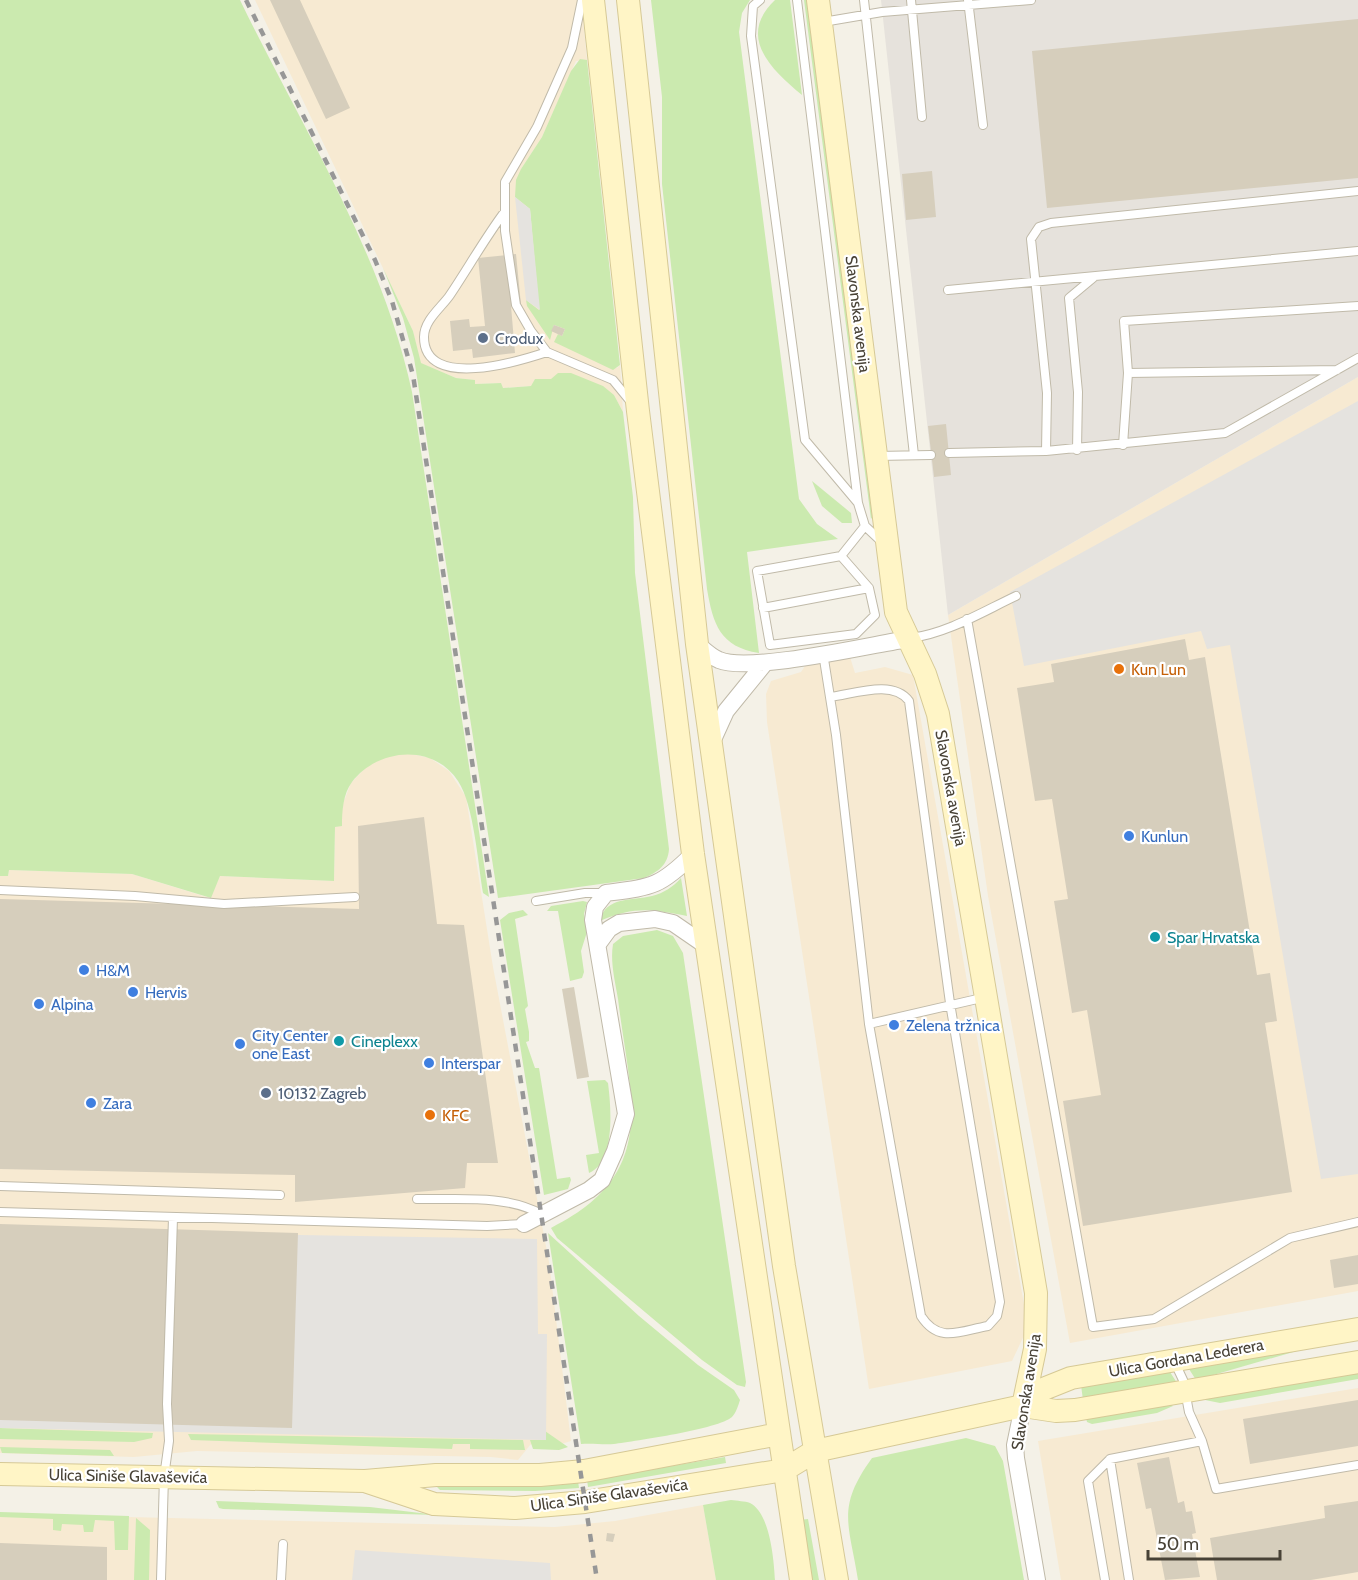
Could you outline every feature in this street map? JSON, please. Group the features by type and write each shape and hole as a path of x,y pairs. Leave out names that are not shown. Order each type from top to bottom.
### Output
{"street":[{"path":"593,0 638,411 693,854 801,1580"},
{"path":"628,0 697,644 781,1243 837,1580"},
{"name":"Slavonska avenija","path":"818,0 896,612 925,674 938,714 1036,1293 1035,1348 1016,1445 1016,1458 1037,1580"},
{"path":"697,644 719,660 739,664 765,663 908,639"},
{"path":"711,744 726,711 765,663"},
{"path":"525,1224 589,1190 602,1180 615,1151 626,1114 593,920 595,907 606,893 655,885 669,878 693,854"},
{"path":"598,944 609,929 620,924 655,919 674,923 705,945"},
{"name":"Ulica Gordana Lederera","path":"1023,1406 1041,1390 1071,1378 1358,1329"},
{"path":"1035,1348 1041,1361 1052,1372 1071,1378"},
{"name":"Ulica Gordana Lederera","path":"784,1470 815,1451 1023,1406 1056,1411 1185,1393 1358,1362"},
{"path":"778,1434 815,1451"},
{"name":"Ulica Siniše Glavaševića","path":"0,1474 365,1481 436,1475 540,1475 580,1472 778,1434"},
{"name":"Ulica Siniše Glavaševića","path":"365,1481 434,1504 515,1508 585,1502 784,1470"}],"lane":[{"path":"582,0 572,48 537,127 505,182 503,213 516,305 548,352 613,380 638,411"},
{"path":"760,0 753,6 751,36 805,440 858,503"},
{"path":"797,0 858,503 865,526 887,546"},
{"path":"864,0 914,455"},
{"path":"911,0 922,117"},
{"path":"821,22 968,3 1031,0"},
{"path":"968,3 982,125"},
{"path":"1046,451 1047,393 1031,239 1039,226 1358,191"},
{"path":"503,213 473,256 450,296 428,322 424,336 427,349 436,360 457,370 514,364 548,352"},
{"path":"948,290 1034,284 1358,251"},
{"path":"1077,450 1078,392 1069,298 1093,277"},
{"path":"1123,445 1128,373 1124,321 1358,306"},
{"path":"949,453 1077,450 1225,433 1358,358"},
{"path":"1128,373 1337,370"},
{"path":"877,456 931,455"},
{"path":"841,556 869,588 875,615 856,634 770,645 757,571 841,556 865,526"},
{"path":"763,608 869,588"},
{"path":"908,639 927,636 1016,596"},
{"path":"967,619 1093,1327 1154,1319 1290,1238 1358,1222"},
{"path":"823,653 869,1024 921,1316 930,1329 941,1334 988,1326 997,1316 1000,1302 950,1003 909,701 903,692 889,688 830,698"},
{"path":"0,890 224,904 355,897"},
{"path":"536,901 585,893 606,893"},
{"path":"869,1024 950,1003 986,997"},
{"path":"0,1186 280,1195"},
{"path":"417,1199 503,1202 526,1205 542,1214"},
{"path":"0,1212 486,1226 525,1224"},
{"path":"161,1580 164,1477 169,1441 167,1404 173,1218"},
{"path":"1173,1360 1179,1369 1189,1412 1202,1441 1216,1489 1358,1466"},
{"path":"1105,1580 1088,1481 1110,1459 1202,1441"},
{"path":"1110,1459 1130,1580"},
{"path":"281,1580 283,1544"}],"shaded area":[{"path":"255,0 581,0 587,60 576,61 542,137 521,169 551,331 554,325 565,329 562,336 617,368 620,365 623,412 614,395 551,379 535,379 532,386 502,388 501,383 475,384 474,380 456,378 420,363 413,331"},
{"path":"881,0 1358,0 1358,377 948,615"},
{"path":"515,197 530,209 540,310 526,300"},
{"path":"1358,377 1358,1291 1070,1343 988,896 948,615"},
{"path":"1358,401 1358,1174 1321,1179 1230,645 1207,649 1201,631 1024,666 1010,592"},
{"name":"Zelena tržnica","path":"850,657 855,673 885,667 913,675 1028,1327 1012,1361 869,1389 767,722 766,694 771,681 801,672 807,663"},
{"path":"394,754 412,754 430,758 449,771 466,797 493,967 549,1262 571,1441 548,1448 531,1444 518,1460 491,1457 197,1451 134,1457 0,1453 0,876 8,876 9,870 132,874 210,898 220,876 334,881 335,827 342,825 342,806 351,783 369,764"},
{"path":"0,1230 537,1239 538,1334 547,1334 546,1440 0,1428"},
{"path":"1358,1388 1358,1580 1061,1580 1038,1441"},
{"path":"703,1505 716,1580 0,1580 0,1514 555,1527 615,1521"},
{"path":"355,1550 550,1563 551,1580 352,1580"}],"green space":[{"path":"0,0 240,0 361,240 399,340 412,392 489,897 483,893 472,819 458,781 435,760 405,754 376,762 363,771 349,787 342,814 342,826 335,827 334,881 220,876 211,898 132,874 9,870 8,876 0,876"},
{"path":"651,0 750,0 742,13 739,32 799,499 817,524 838,539 747,552 759,653 735,645 721,632 712,613 707,589 662,184 662,97"},
{"path":"775,0 790,0 802,95 770,64 758,40 759,27 764,14"},
{"path":"804,0 809,0 873,516 871,519"},
{"path":"580,59 587,60 620,365 613,370 554,342 558,334 562,336 565,329 554,325 550,340 527,306 526,300 539,310 530,209 515,197 516,180 521,169 542,137 571,71"},
{"path":"383,268 413,331 421,363 456,378 475,380 475,384 501,383 503,388 531,386 535,379 551,379 558,373 571,373 603,386 614,395 623,412 633,497 635,573 669,849 667,859 661,867 644,878 498,898 414,358 403,318"},
{"path":"812,481 851,513 852,523 842,523 822,506"},
{"path":"681,878 687,916 643,910 623,913 600,921 607,907 613,903 656,895"},
{"path":"587,902 584,914 587,932 581,951 584,972 582,978 570,981 558,911 547,911 551,906"},
{"path":"523,910 528,915 515,919 528,1006 525,1009 529,1041 526,1042 535,1068 539,1068 557,1179 570,1177 571,1180 568,1189 544,1195 500,920 509,913"},
{"path":"657,930 673,936 683,953 745,1387 737,1385 702,1360 557,1238 551,1228 586,1206 610,1183 624,1158 630,1130 631,1101 613,972 613,944 623,936"},
{"path":"605,1080 608,1083 610,1105 608,1146 598,1167 589,1173 586,1155 599,1153 587,1081"},
{"path":"548,1233 639,1316 698,1365 734,1390 740,1400 732,1417 711,1426 657,1437 614,1444 581,1444"},
{"path":"1321,1344 1196,1380 1189,1369"},
{"path":"1358,1371 1358,1379 1220,1403 1205,1400 1207,1397"},
{"path":"1170,1372 1177,1383 1083,1400 1081,1385"},
{"path":"1170,1404 1173,1406 1157,1413 1092,1424 1087,1422 1086,1418"},
{"path":"0,1428 153,1433 152,1438 134,1442 0,1439"},
{"path":"545,1431 568,1447 559,1450 533,1449 530,1440 546,1440"},
{"path":"188,1434 523,1440 525,1450 470,1449 470,1444 453,1444 452,1449 191,1440"},
{"path":"966,1438 995,1446 1003,1461 1024,1580 858,1580 849,1530 849,1504 853,1490 872,1458"},
{"path":"0,1447 110,1450 114,1456 2,1453"},
{"path":"725,1457 726,1463 588,1487 587,1480"},
{"path":"578,1481 579,1488 535,1491 440,1490 436,1486"},
{"path":"731,1500 750,1503 762,1516 770,1538 775,1580 716,1580 703,1505"},
{"path":"216,1501 370,1507 437,1515 223,1509 219,1508"},
{"path":"0,1512 129,1516 128,1550 115,1550 114,1521 95,1520 93,1532 84,1532 83,1525 62,1524 61,1531 53,1530 53,1519 0,1517"},
{"path":"136,1518 150,1530 149,1580 134,1580"},
{"path":"808,1519 819,1580 810,1580 800,1520"}],"building":[{"path":"270,0 300,0 350,108 326,119"},
{"path":"1358,19 1358,178 1047,208 1032,51"},
{"path":"932,171 936,217 906,220 902,174"},
{"path":"516,254 521,305 511,306 515,353 473,358 472,349 453,351 450,321 469,319 470,327 485,326 478,258"},
{"path":"554,325 565,329 562,336 551,331"},
{"path":"946,424 951,475 934,477 928,426"},
{"name":"Spar Hrvatska","path":"1185,639 1189,660 1205,657 1257,975 1270,973 1277,1021 1265,1023 1292,1192 1083,1226 1063,1101 1101,1095 1087,1010 1072,1013 1054,901 1068,899 1052,799 1035,801 1017,688 1054,682 1051,664"},
{"name":"City Center one East","path":"424,817 437,924 464,925 498,1163 467,1163 465,1188 295,1202 295,1175 0,1169 0,899 359,909 358,826"},
{"path":"574,987 589,1077 577,1079 562,989"},
{"path":"0,1224 298,1233 292,1428 0,1420"},
{"path":"1358,1255 1358,1284 1334,1288 1330,1260"},
{"path":"1358,1400 1358,1446 1250,1464 1243,1419"},
{"path":"1169,1457 1178,1503 1184,1501 1186,1512 1192,1511 1196,1533 1192,1534 1200,1577 1165,1580 1151,1508 1146,1509 1137,1463"},
{"path":"1358,1501 1358,1572 1311,1580 1217,1580 1210,1538 1325,1518 1324,1506"},
{"path":"607,1533 615,1534 613,1542 606,1541"},
{"path":"0,1543 107,1547 107,1580 0,1580"}],"railway":[{"path":"246,0 375,260 392,301 413,375 597,1580"}],"place":[{"name":"Crodux","path":"483,338"},
{"name":"Kun Lun","path":"1119,669"},
{"name":"Kunlun","path":"1129,836"},
{"name":"Spar Hrvatska","path":"1155,937"},
{"name":"H&M","path":"84,970"},
{"name":"Hervis","path":"133,992"},
{"name":"Alpina","path":"39,1004"},
{"name":"Zelena tržnica","path":"894,1025"},
{"name":"Cineplexx","path":"339,1041"},
{"name":"City Center one East","path":"240,1044"},
{"name":"Interspar","path":"429,1063"},
{"name":"10132 Zagreb","path":"266,1093"},
{"name":"Zara","path":"91,1103"},
{"name":"KFC","path":"430,1115"}]}
